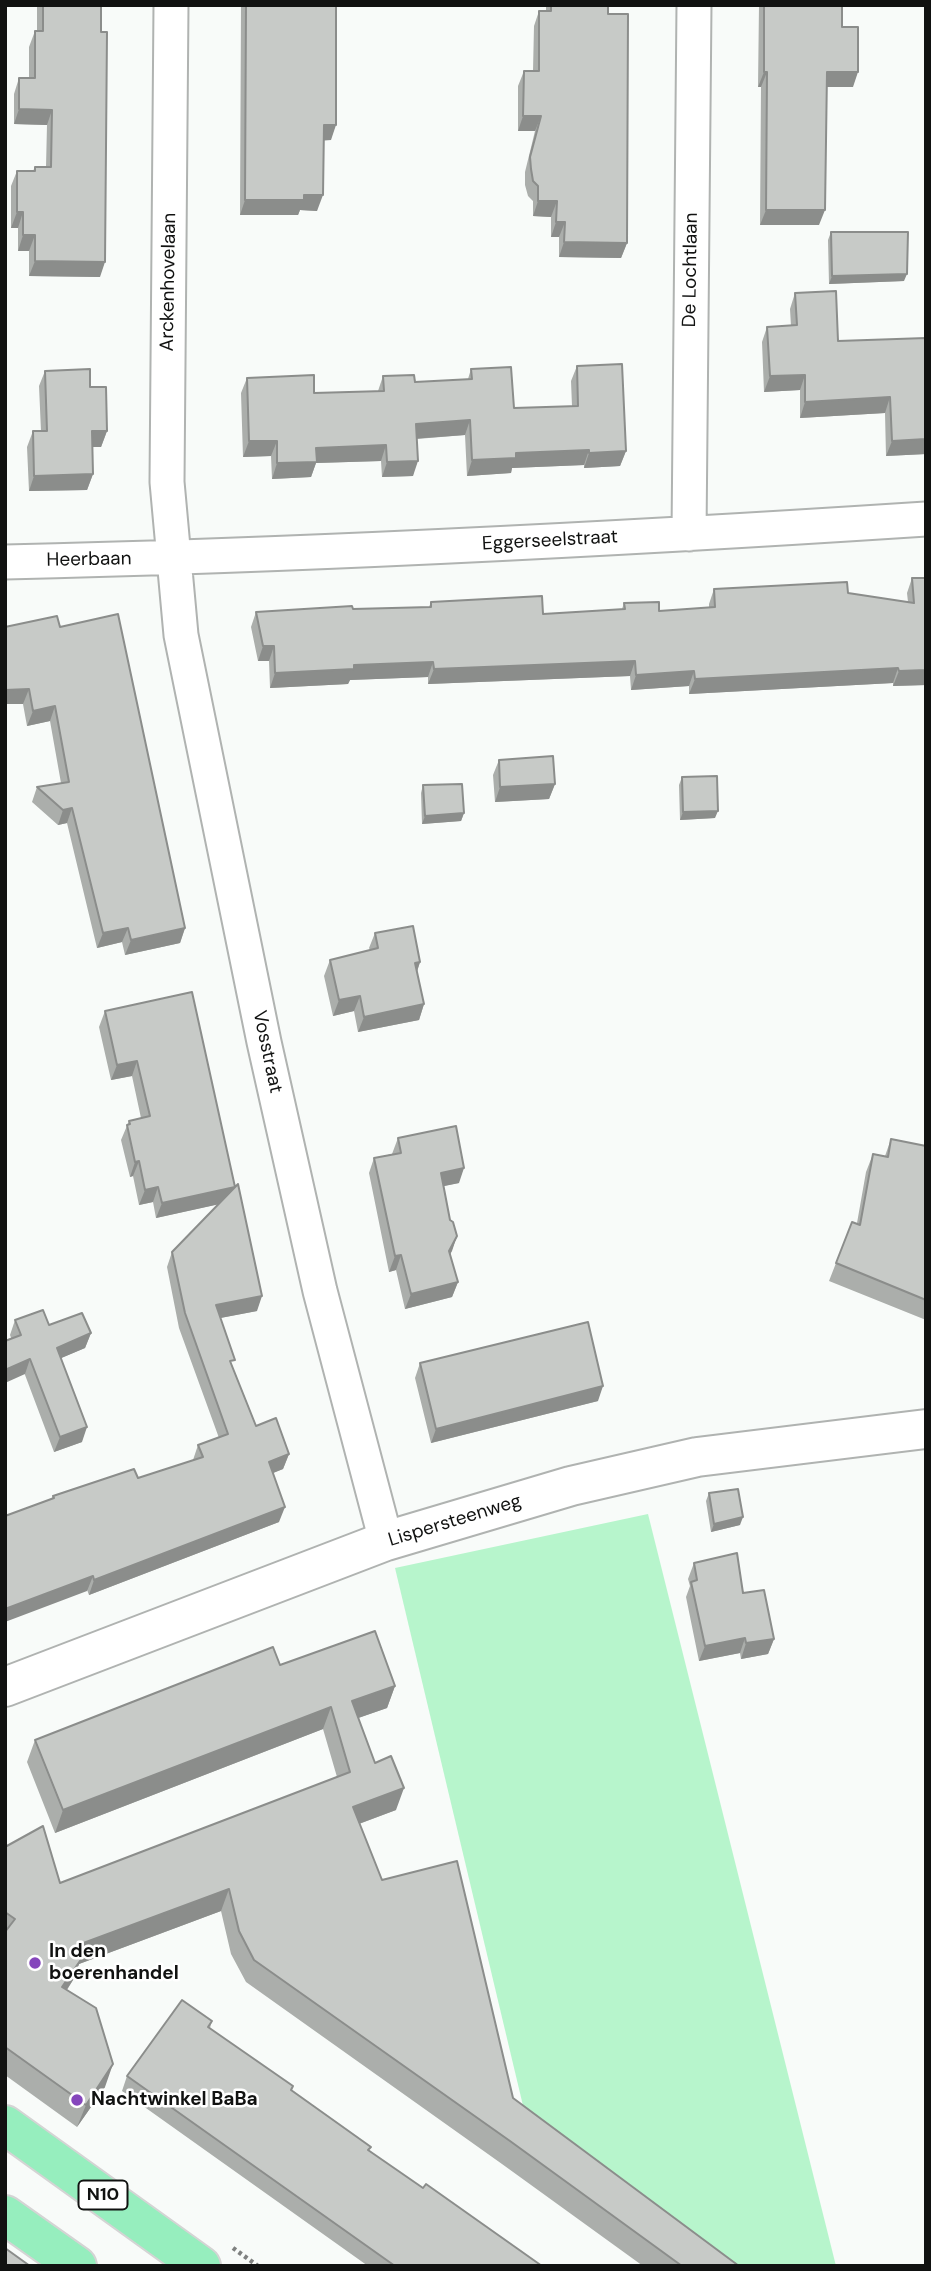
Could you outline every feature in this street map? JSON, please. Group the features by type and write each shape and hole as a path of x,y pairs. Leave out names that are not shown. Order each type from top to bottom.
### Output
{"main road":[{"name":"N10","path":"5,2125 201,2266"},
{"path":"5,2215 77,2266"}],"street":[{"name":"Arckenhovelaan","path":"171,5 167,482 174,558"},
{"name":"De Lochtlaan","path":"689,534 694,5"},
{"name":"Eggerseelstraat","path":"174,558 689,534 926,519"},
{"name":"Heerbaan","path":"5,562 174,558"},
{"name":"Vosstraat","path":"174,558 181,635 264,1042 320,1291 386,1541"},
{"name":"Lispersteenweg","path":"5,1688 386,1541 571,1486 697,1457 926,1429"}],"green space":[{"path":"648,1514 836,2266 721,2266 525,2114 395,1568"}],"building":[{"path":"43,5 101,5 101,32 107,32 105,262 35,261 35,235 23,235 23,212 17,212 17,171 35,171 35,167 51,167 52,110 19,109 19,78 35,78 35,31 43,31"},
{"path":"246,5 336,5 336,125 324,125 323,195 304,195 304,200 245,200"},
{"path":"551,5 608,5 608,14 628,14 627,243 564,242 565,222 556,222 557,201 538,201 538,186 533,181 530,157 541,116 523,116 524,71 539,71 539,11 551,11"},
{"path":"764,5 842,5 842,27 858,27 858,72 827,72 825,210 766,210 767,72 764,72"},
{"path":"831,232 908,232 907,274 832,276"},
{"path":"836,291 838,341 926,338 926,439 892,441 890,397 805,402 805,375 770,376 767,327 797,325 795,293"},
{"path":"622,364 626,451 516,453 516,458 472,460 470,420 416,424 418,461 387,462 386,445 316,448 317,462 277,463 277,441 249,441 247,378 314,375 314,393 384,391 383,376 414,375 415,382 472,379 471,369 511,367 514,408 578,406 577,366"},
{"path":"90,369 90,387 106,387 107,431 92,431 93,474 34,476 33,431 47,431 45,371"},
{"path":"912,578 926,578 926,670 899,671 898,668 695,679 694,671 636,675 635,661 434,669 433,662 354,665 354,669 275,673 274,646 263,646 256,612 352,606 353,609 431,607 431,602 542,596 543,614 625,609 624,603 659,602 659,611 715,607 714,589 847,582 848,593 914,603"},
{"path":"118,614 185,928 131,940 128,928 103,933 72,808 63,810 37,787 69,782 55,706 33,711 29,689 5,690 5,627 57,616 60,627"},
{"path":"553,756 555,784 500,787 499,760"},
{"path":"717,776 718,811 683,812 682,777"},
{"path":"462,784 464,813 425,816 423,785"},
{"path":"413,926 420,962 415,963 424,1004 364,1017 360,996 339,1000 330,960 378,948 375,933"},
{"path":"192,992 235,1187 162,1203 158,1187 145,1190 139,1161 135,1162 127,1125 130,1124 129,1121 150,1116 137,1061 117,1065 105,1011"},
{"path":"456,1126 464,1168 441,1173 450,1220 457,1236 449,1251 458,1282 411,1294 401,1255 395,1256 374,1158 401,1153 398,1138"},
{"path":"891,1139 926,1146 926,1300 836,1263 852,1222 860,1225 873,1154 888,1157"},
{"path":"238,1184 262,1296 216,1305 235,1360 230,1361 256,1426 276,1418 289,1454 269,1462 285,1507 94,1580 93,1576 5,1609 5,1516 54,1498 53,1496 134,1469 138,1478 203,1457 198,1445 228,1434 185,1313 172,1252"},
{"path":"43,1310 49,1325 82,1313 91,1333 57,1348 87,1427 60,1437 30,1359 5,1370 5,1341 21,1335 15,1320"},
{"path":"588,1322 603,1386 436,1429 420,1363"},
{"path":"738,1489 743,1517 714,1524 709,1493"},
{"path":"737,1553 743,1593 764,1590 774,1639 746,1643 745,1638 705,1646 691,1582 697,1580 694,1563"},
{"path":"375,1631 395,1686 352,1701 375,1763 391,1756 404,1788 353,1807 382,1880 457,1861 513,2098 739,2266 682,2266 254,1960 239,1931 229,1889 78,1945 82,1958 62,1987 96,2008 113,2064 86,2105 5,2047 5,1932 15,1919 5,1912 5,1847 43,1826 60,1883 350,1772 331,1707 63,1810 35,1740 273,1647 280,1665"},
{"path":"182,2000 212,2021 208,2027 293,2086 291,2090 371,2147 368,2150 423,2188 426,2184 542,2266 395,2266 127,2076"},
{"path":"5,2248 30,2266 5,2266"}],"place":[{"name":"In den boerenhandel","path":"35,1963"},
{"name":"Nachtwinkel BaBa","path":"77,2100"}]}
